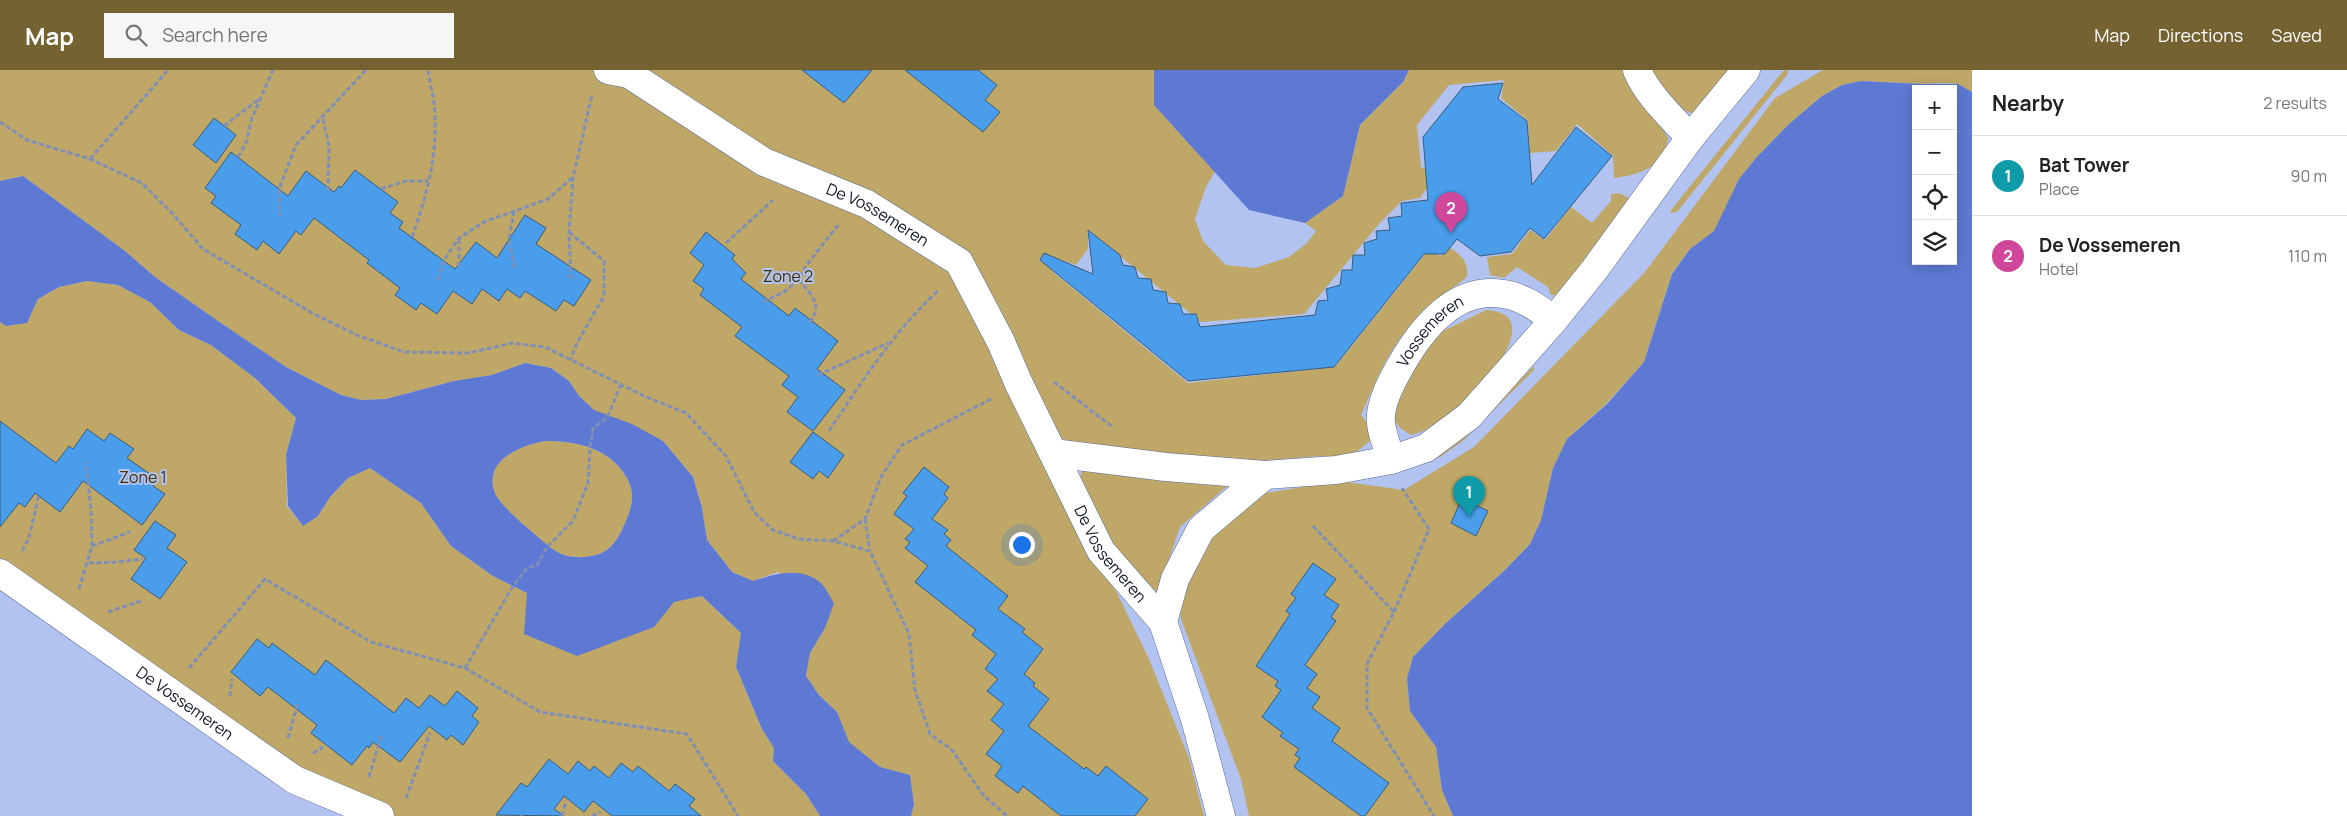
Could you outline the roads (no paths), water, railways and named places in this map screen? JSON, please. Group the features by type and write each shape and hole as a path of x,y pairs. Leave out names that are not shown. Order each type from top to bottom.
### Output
{"lane":[{"path":"1637,70 1640,77 1664,109 1690,138"},
{"path":"1053,453 1166,467 1265,475 1336,470 1391,460 1426,448 1469,416 1554,320 1595,269 1690,138 1746,70"},
{"name":"De Vossemeren","path":"601,79 630,74 764,162 867,204 959,262 1001,342 1019,384 1101,550 1163,622 1195,719 1220,816"},
{"name":"Vossemeren","path":"1391,460 1381,422 1385,401 1413,343 1441,311 1474,294 1504,294 1533,304 1554,320"},
{"name":"De Vossemeren","path":"1163,622 1175,579 1201,530 1265,475"},
{"name":"De Vossemeren","path":"4,576 295,780 380,810"}],"water":[{"path":"1154,70 1409,70 1403,82 1360,125 1343,196 1305,223 1249,210 1154,105"},
{"path":"1861,81 1958,84 1972,92 1972,816 1453,816 1442,790 1436,747 1410,711 1407,678 1413,657 1446,623 1505,570 1530,544 1541,520 1553,468 1567,439 1607,404 1644,362 1672,274 1690,249 1714,231 1739,179 1756,158 1789,124 1822,96 1842,85"},
{"path":"23,176 125,251 155,277 218,321 286,367 341,395 361,400 386,399 454,381 492,375 525,363 551,368 569,381 579,396 594,410 632,424 663,441 693,477 702,508 707,540 732,572 753,581 779,574 796,573 813,578 825,587 834,603 825,628 810,653 806,676 819,695 837,712 849,742 880,767 910,775 914,804 911,816 820,816 806,794 773,761 774,748 762,729 736,667 741,633 702,596 674,602 654,627 577,656 524,634 527,593 493,576 451,546 421,503 370,468 348,478 330,497 318,516 303,526 288,506 286,455 296,418 255,378 211,345 179,330 150,302 118,285 87,281 59,287 38,299 27,323 6,326 0,322 0,181","holes":["545,441 581,445 602,453 620,468 629,483 632,500 626,521 614,543 600,554 579,557 564,555 558,552 547,545 512,514 501,503 495,493 492,482 494,472 506,457 525,446"]}],"place":[{"name":"De Vossemeren","path":"1451,233"},
{"name":"Bat Tower","path":"1469,517"}],"park label":[{"name":"Zone 2","path":"788,276"},
{"name":"Zone 1","path":"143,477"}]}
